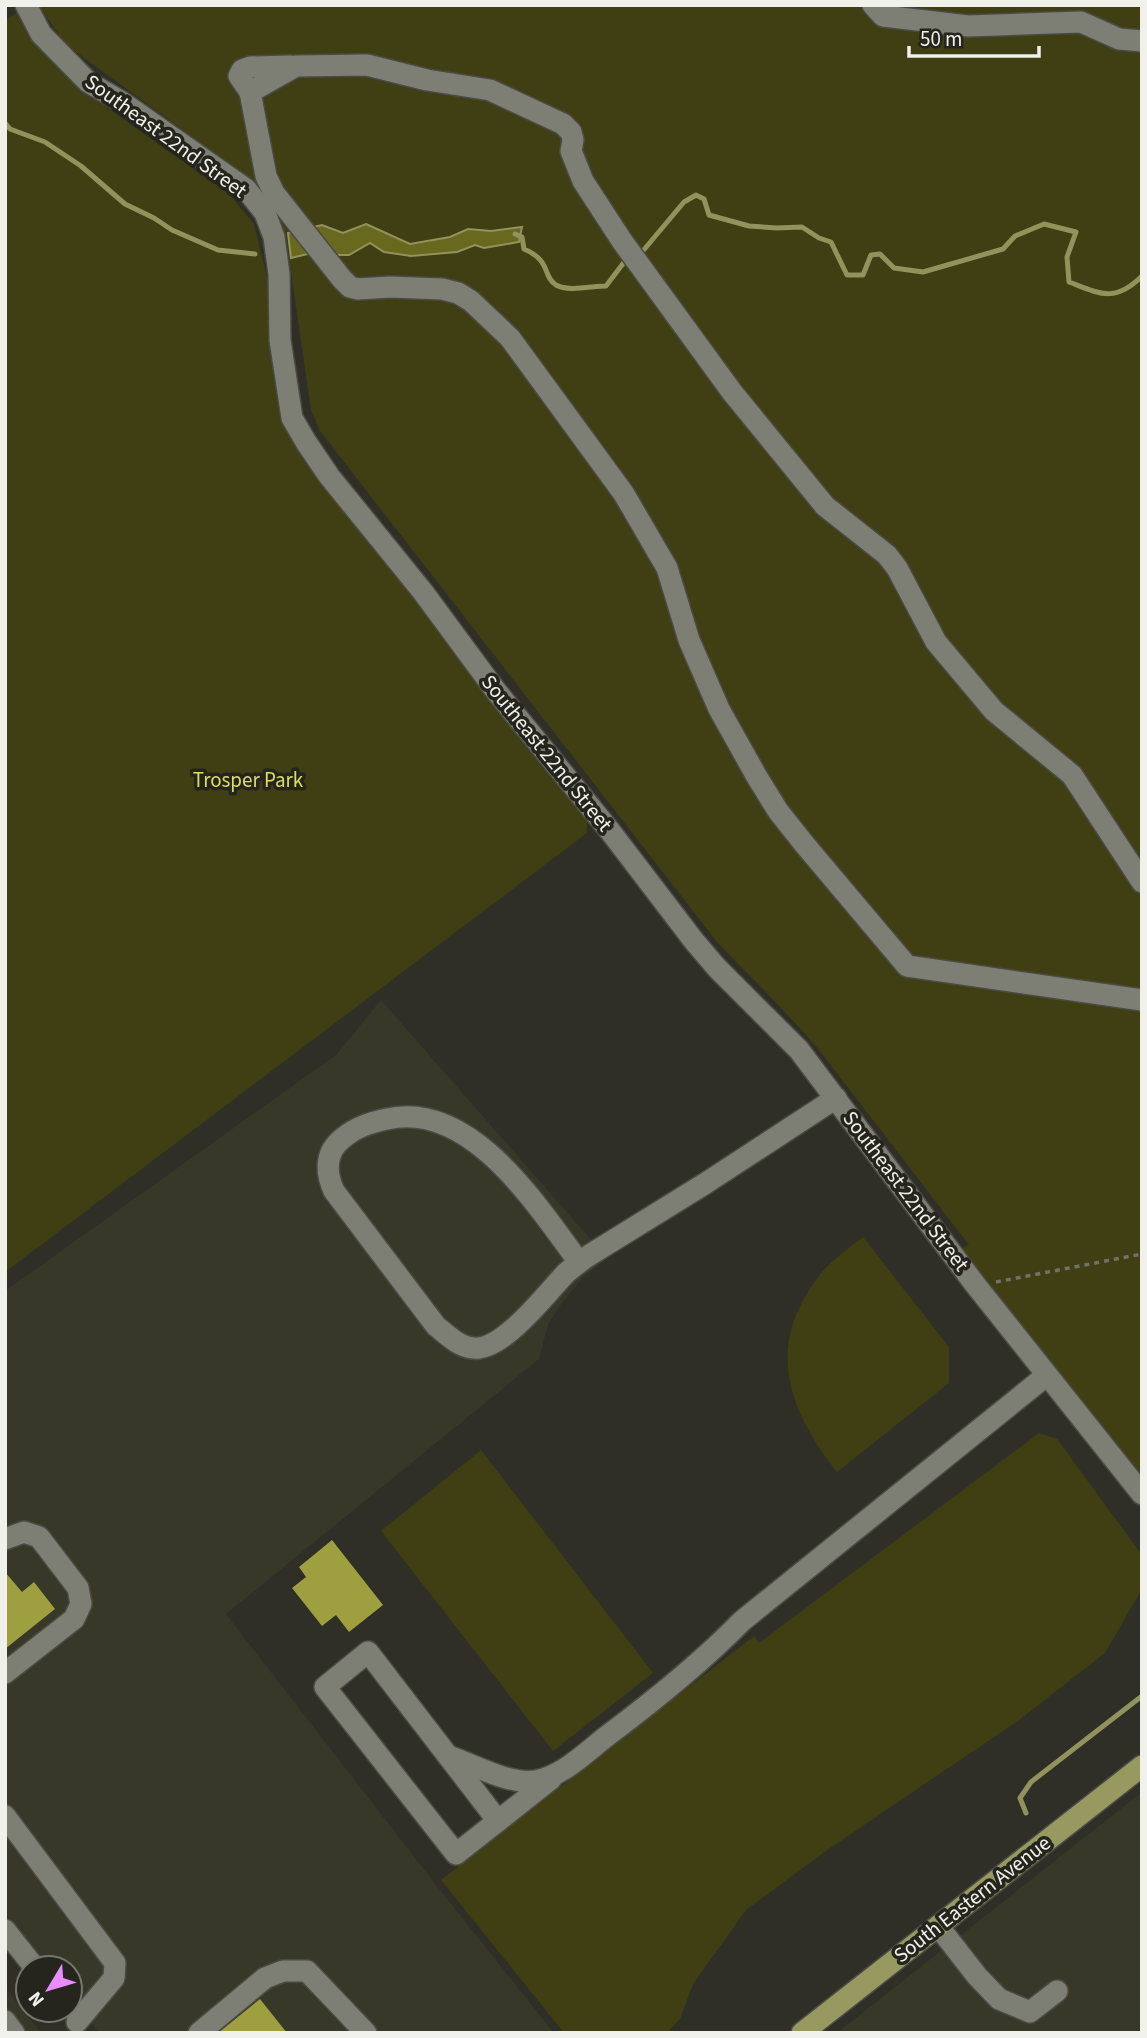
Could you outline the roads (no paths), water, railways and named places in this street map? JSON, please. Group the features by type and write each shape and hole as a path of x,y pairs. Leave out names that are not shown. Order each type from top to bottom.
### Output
{"main road":[{"name":"South Eastern Avenue","path":"802,2033 1142,1766"}],"street":[{"name":"Southeast 22nd Street","path":"26,5 41,34 88,82 122,102 246,189 265,213 274,237 279,274 280,340 292,418 306,442 496,691 610,831 694,941 717,968 799,1050 974,1283 1142,1494"},
{"path":"873,5 883,16 968,26 1080,22 1119,39 1142,41"},
{"path":"1142,882 1072,775 994,711 936,642 897,568 887,555 825,506 732,392 622,241 583,181 571,151 571,132 563,124 490,90 427,80 367,65 250,67 242,70 239,76 250,92 266,176 274,193 350,287 442,289 458,293 471,301 510,338 624,494 667,568 689,640 719,709 757,777 798,836 907,966 1142,1000"},
{"path":"579,1262 526,1190 481,1146 449,1128 430,1120 397,1117 355,1128 339,1141 329,1154 328,1179 334,1191 436,1326 457,1343 479,1348 497,1341 525,1318 579,1262 836,1098"},
{"path":"498,1821 368,1652 325,1686 456,1854 673,1686 742,1620 1047,1375"},
{"path":"5,1539 24,1532 39,1537 78,1588 80,1604 74,1619 5,1673"},
{"path":"448,1756 516,1781 534,1781 557,1774"},
{"path":"5,1816 115,1963 114,1978 84,2012"},
{"path":"938,1926 977,1976 999,1999 1030,2012 1057,1991"},
{"path":"5,1930 24,1954"},
{"path":"199,2033 265,1978 283,1971 307,1971 366,2033"},
{"path":"5,2021 14,2033"}],"waterway":[{"path":"5,123 10,129 45,142 81,166 125,204 172,230 218,250 255,254"},
{"path":"637,254 642,252 684,202 696,195 704,199 709,215 749,226 802,227 831,242 847,275 863,275 871,255 880,254 894,268 923,272 1003,249 1015,236 1044,224 1076,232 1067,257 1069,282 1107,294 1124,290 1142,276"},
{"path":"515,234 522,237 524,249 539,258 552,281 561,287 606,286 628,257"},
{"path":"1026,1813 1020,1798 1031,1782 1142,1696"}],"park label":[{"name":"Trosper Park","path":"248,780"}]}
